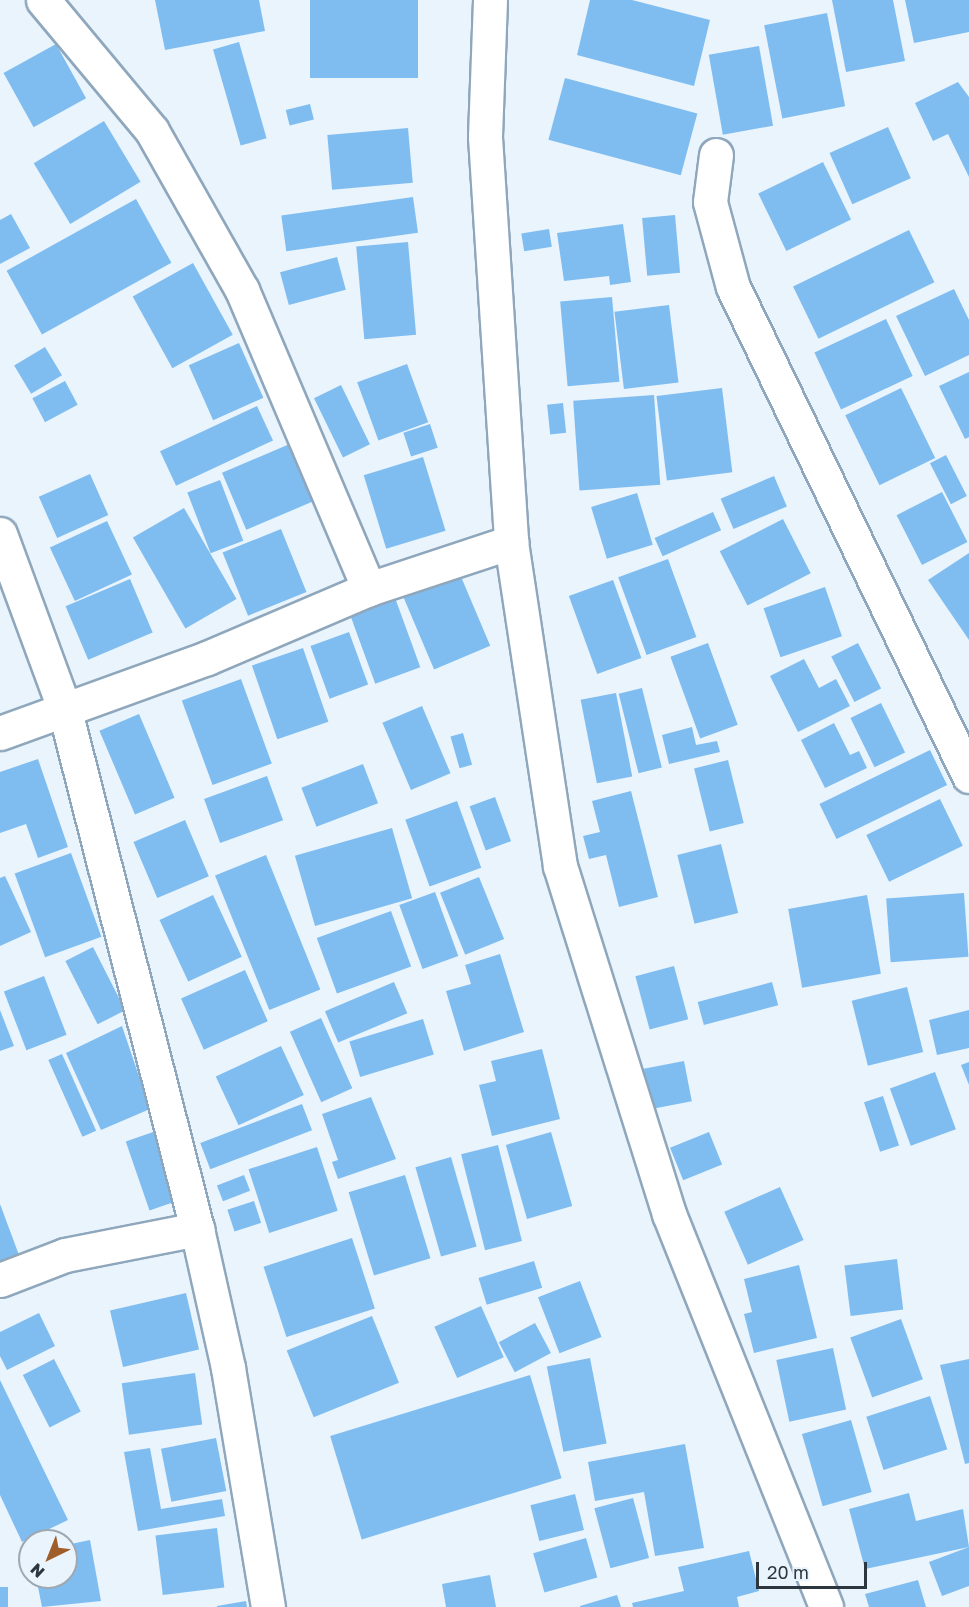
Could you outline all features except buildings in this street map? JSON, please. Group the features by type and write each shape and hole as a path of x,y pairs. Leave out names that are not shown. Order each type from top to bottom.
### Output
{"street":[{"path":"43,0 152,131 242,290 369,589"},
{"path":"490,0 485,137 511,543 560,866 669,1214 826,1607"},
{"path":"716,155 710,202 733,287 969,776"},
{"path":"0,534 65,711 197,1229 228,1368 268,1607"},
{"path":"0,733 65,711 369,589 511,543"},
{"path":"0,1280 65,1254 197,1229"}]}
